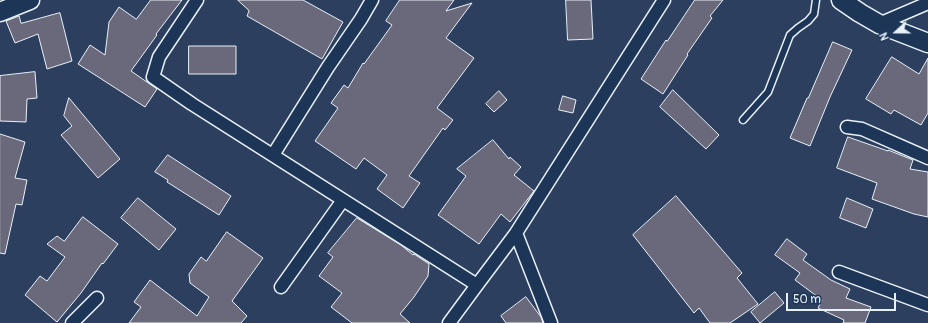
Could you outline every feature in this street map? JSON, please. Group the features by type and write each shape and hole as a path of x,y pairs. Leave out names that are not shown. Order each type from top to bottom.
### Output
{"street":[{"path":"0,12 30,0"},
{"path":"196,0 159,57 153,77 192,104 477,285"},
{"path":"273,155 372,0"},
{"path":"450,323 516,233 664,0"},
{"path":"841,0 860,14 879,24 928,43"},
{"path":"879,24 928,3"},
{"path":"847,127 862,129 928,158"},
{"path":"281,287 343,200"},
{"path":"516,233 551,323"},
{"path":"839,272 928,305"},
{"path":"72,323 97,298"}],"lane":[{"path":"743,120 768,92 790,35 808,21 814,14 816,0"}],"building":[{"path":"151,0 182,0 156,34 157,35 131,71 157,89 145,107 78,64 90,45 105,55 109,22 119,7 136,19"},
{"path":"238,0 303,0 343,22 322,59 247,16 249,11"},
{"path":"400,0 454,0 446,11 472,3 446,38 474,58 437,108 453,120 445,130 443,128 409,176 420,183 403,208 377,189 387,175 364,158 356,169 315,141 338,108 331,103 344,85 348,88 363,63 364,64 392,25 386,21"},
{"path":"566,0 591,0 593,39 568,40"},
{"path":"695,0 723,0 710,16 712,18 687,54 688,55 663,94 641,79 666,40 667,41"},
{"path":"60,13 72,61 47,69 38,34 15,43 6,21 19,16 21,23"},
{"path":"833,42 852,50 830,97 810,146 790,138"},
{"path":"189,46 236,46 236,74 189,74"},
{"path":"892,57 919,74 928,58 928,113 921,125 894,110 891,114 866,99"},
{"path":"35,72 37,98 27,99 26,122 0,121 0,76"},
{"path":"673,90 719,135 706,149 660,107"},
{"path":"499,91 507,100 494,112 486,104"},
{"path":"563,96 576,100 573,113 559,110"},
{"path":"69,98 120,159 98,178 61,135 72,126 64,116"},
{"path":"0,134 25,142 15,178 27,180 22,205 16,204 5,254 0,253"},
{"path":"848,137 913,160 910,169 928,172 928,217 914,214 872,199 877,183 837,168"},
{"path":"493,140 509,159 510,157 521,167 514,175 534,191 510,222 501,214 479,244 438,215 466,176 457,169"},
{"path":"168,155 231,196 219,215 167,182 168,180 155,172"},
{"path":"676,196 742,273 737,278 758,304 730,323 710,323 699,308 694,313 633,235"},
{"path":"138,198 176,229 159,250 121,218"},
{"path":"847,198 873,209 866,228 840,218"},
{"path":"83,217 118,244 57,322 25,295 40,276 47,281 65,257 47,244 57,236 64,241"},
{"path":"357,218 429,264 428,276 400,314 410,323 352,323 331,307 342,293 319,276 333,257 328,253"},
{"path":"227,232 263,258 232,301 247,316 241,323 129,323 141,307 134,302 150,280 197,316 209,297 190,283 189,274 201,257 206,261"},
{"path":"787,239 807,254 803,260 831,280 850,289 846,298 871,307 865,323 843,323 844,320 818,308 822,300 795,280 800,273 775,255"},
{"path":"775,292 784,303 760,323 751,312"},
{"path":"526,297 541,317 543,323 506,323 501,316"}]}
